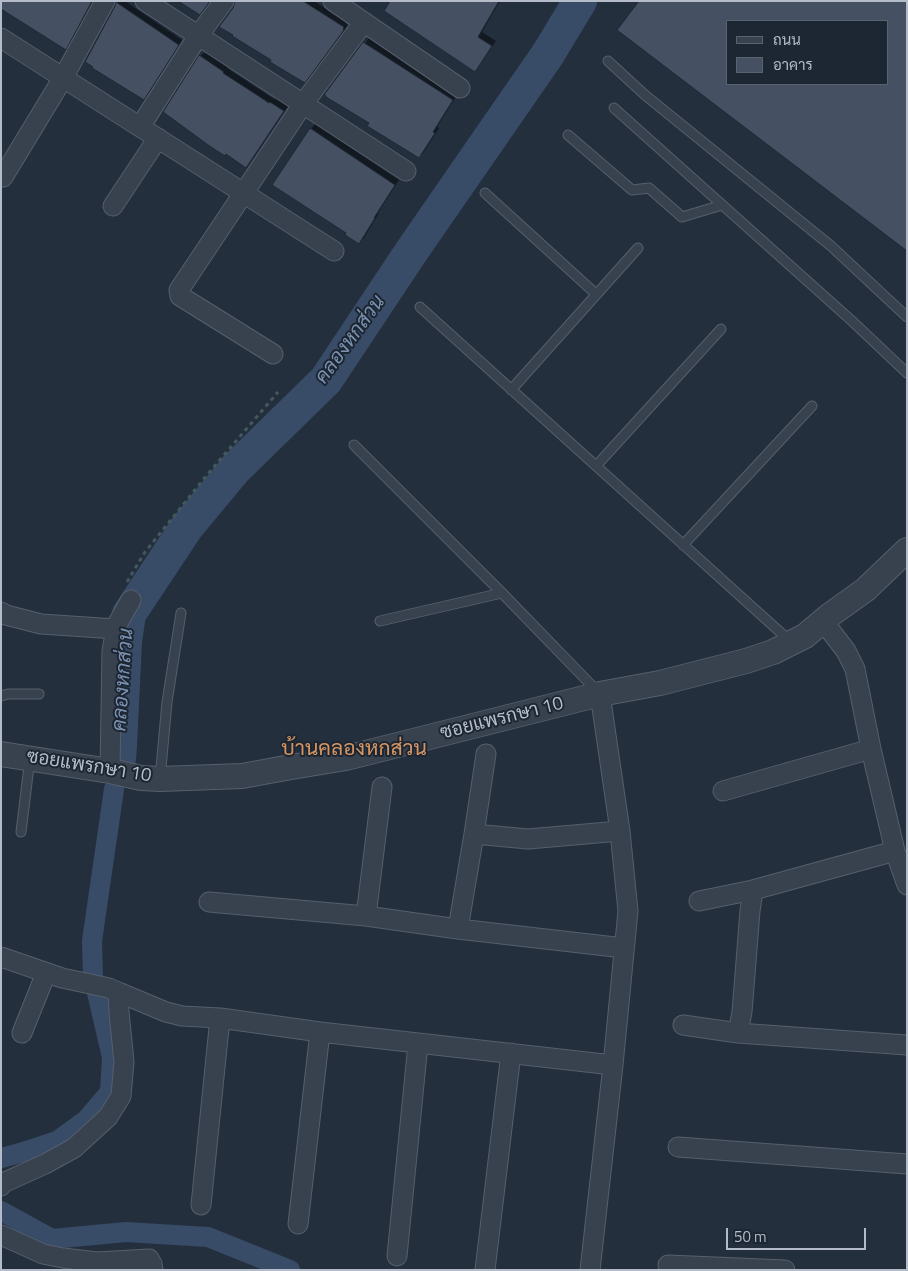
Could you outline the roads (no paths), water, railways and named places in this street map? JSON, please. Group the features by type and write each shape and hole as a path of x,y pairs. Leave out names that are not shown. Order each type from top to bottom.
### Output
{"street":[{"path":"3,176 63,78 105,1"},
{"path":"145,1 406,171"},
{"path":"140,127 198,36 224,1"},
{"path":"333,1 460,88"},
{"path":"273,354 180,296 179,290 303,104 364,22"},
{"path":"1,38 334,251"},
{"path":"113,206 158,138"},
{"name":"ซอยแพรกษา 10","path":"1,754 110,771 141,778 160,779 242,776 346,758 600,694 660,683 746,661 773,652 805,636 865,590 907,550"},
{"path":"110,771 112,651 116,629 123,612 127,594"},
{"path":"1,612 41,624 116,629"},
{"path":"823,621 846,651 855,669 871,750 895,851 907,885"},
{"path":"590,1270 628,911 620,831 600,694"},
{"path":"722,791 871,750"},
{"path":"458,929 486,754"},
{"path":"366,916 382,787"},
{"path":"474,834 528,839 620,831"},
{"path":"699,902 753,890 895,851"},
{"path":"738,1033 742,1012 753,890"},
{"path":"209,902 366,916 458,929 624,948"},
{"path":"1,957 54,976 114,990 166,1012 182,1016 220,1018 418,1044 613,1065"},
{"path":"22,1033 54,976"},
{"path":"1,1186 3,1183 45,1164 74,1148 108,1117 121,1096 124,1062 119,1012 114,990"},
{"path":"200,1206 220,1018"},
{"path":"683,1025 738,1033 907,1045"},
{"path":"298,1224 320,1032"},
{"path":"397,1256 418,1044"},
{"path":"485,1270 511,1053"},
{"path":"678,1147 907,1164"},
{"path":"1,1235 43,1254 63,1258 97,1262 149,1259 153,1270"},
{"path":"668,1265 785,1270"}],"lane":[{"path":"608,61 645,95 831,246 907,317"},
{"path":"614,108 852,321 907,373"},
{"path":"568,135 632,190 649,188 682,217 722,205"},
{"path":"485,193 596,294"},
{"path":"511,390 638,248"},
{"path":"420,307 792,642"},
{"path":"596,466 721,329"},
{"path":"684,545 812,406"},
{"path":"354,445 600,694"},
{"path":"380,621 502,593"},
{"path":"160,779 167,702 181,613"},
{"path":"1,696 8,694 39,694"},
{"path":"22,832 30,758"}],"waterway":[{"name":"คลองหกส่วน","path":"119,758 125,641 129,614 186,528 235,469 326,380 411,252 548,54 580,1"},
{"name":"คลองหกส่วน","path":"1,1158 57,1141 86,1120 110,1092 112,1057 93,976 92,941 114,789"},
{"path":"1,1211 52,1239 126,1232 208,1237 290,1270"}],"district":[{"name":"บ้านคลองหกส่วน","path":"354,750"}]}
